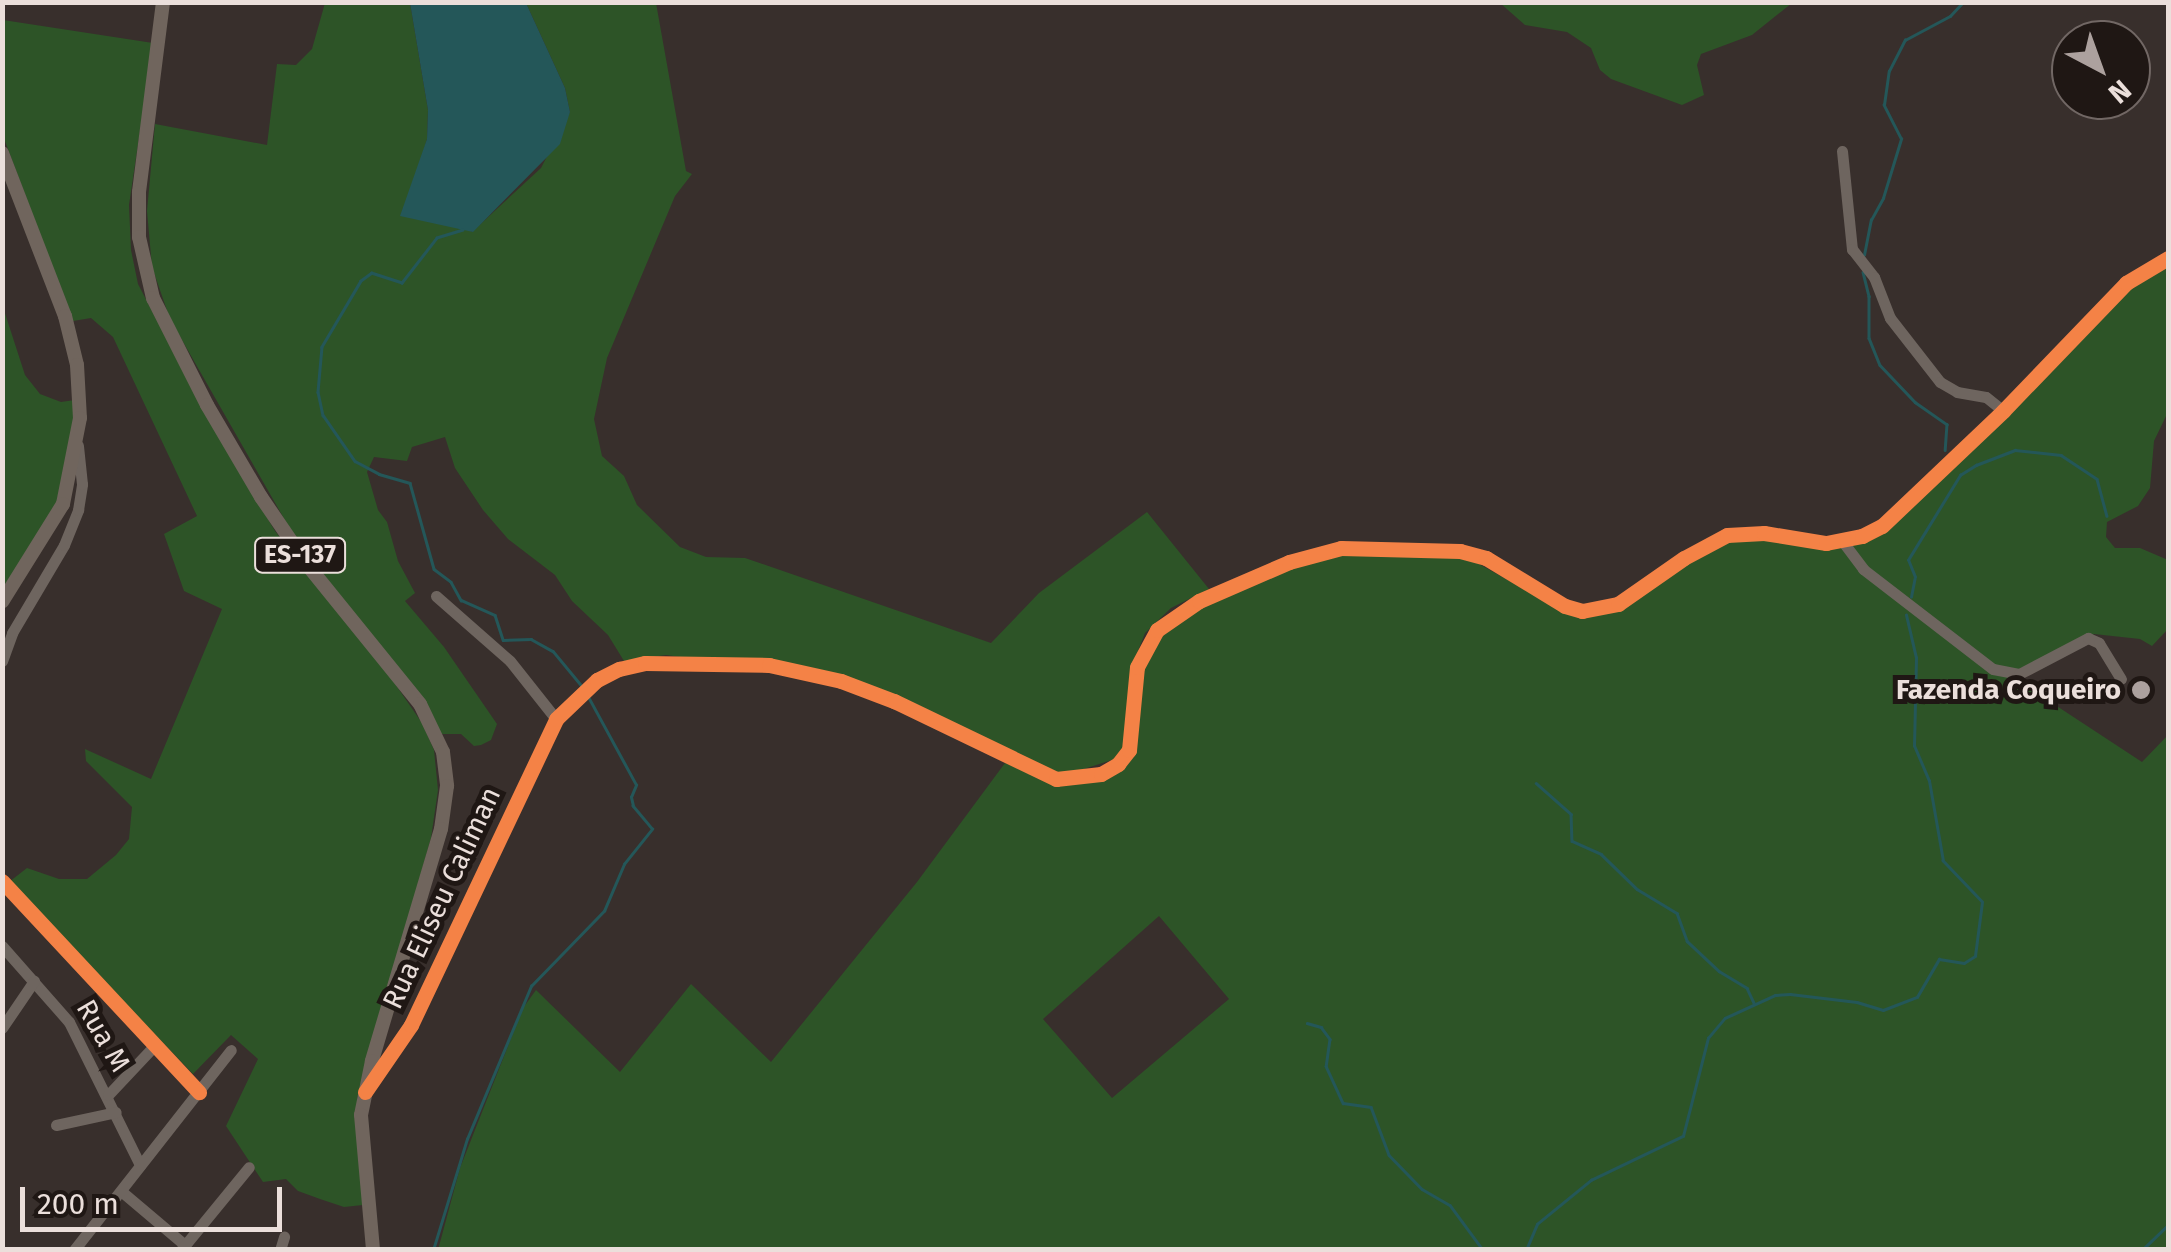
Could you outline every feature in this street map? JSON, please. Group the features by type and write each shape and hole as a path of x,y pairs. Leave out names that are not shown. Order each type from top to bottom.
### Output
{"main road":[{"name":"ES-137","path":"163,2 140,192 139,236 153,298 207,405 260,497 310,567 420,704 442,752 447,786 441,829 365,1092 361,1132 373,1250"},
{"path":"2,154 73,342 80,391 78,445 56,521 2,602"}],"street":[{"path":"1842,151 1852,249 1874,277 1890,318 1940,382 1956,392 1986,397 2003,411"},
{"path":"2121,680 2099,644 2088,638 2019,674 1993,669 1862,570 1842,542 1882,526 2003,411 2126,282 2168,258"},
{"path":"2,660 17,622 64,545 78,510 82,484 78,445"},
{"name":"Rua Eliseu Caliman","path":"365,1092 391,1059 428,990 556,719 585,690 619,669 645,664 768,664 841,681 894,700 1034,770 1056,779 1077,780 1118,764 1128,750 1134,733 1137,667 1156,630 1198,600 1320,552 1392,547 1460,550 1486,558 1566,606 1582,611 1618,604 1684,558 1727,536 1764,533 1842,542"},
{"path":"436,596 510,661 556,719"},
{"path":"2,881 198,1092"},
{"name":"Rua M","path":"2,946 69,1022 140,1166"},
{"path":"2,1028 34,981"},
{"path":"108,1095 155,1045"},
{"path":"74,1250 230,1050"},
{"path":"56,1125 116,1112"},
{"path":"121,1190 183,1247 249,1167"}],"green space":[{"path":"325,3 410,3 428,110 427,139 417,173 472,232 541,168 570,112 565,88 526,3 656,3 686,171 692,174 675,196 607,358 594,419 602,456 624,476 637,505 680,547 706,557 745,558 991,643 1039,593 1147,512 1209,589 1171,608 1145,633 1134,661 1125,745 1118,758 1062,776 853,681 666,655 624,661 608,635 572,601 555,575 508,539 483,510 455,468 445,437 412,447 407,461 374,457 367,472 398,561 415,593 405,601 444,647 497,724 491,740 481,745 474,746 461,734 442,734 290,529 170,319 152,267 147,211 155,124 267,145 277,64 296,65 312,49"},
{"path":"1500,3 1792,3 1752,35 1701,54 1697,65 1704,95 1682,105 1611,79 1600,70 1591,48 1567,32 1525,25"},
{"path":"3,20 153,43 129,205 131,250 138,284 211,424 275,531 391,678 422,723 434,750 438,790 431,838 357,1099 363,1205 344,1207 320,1199 298,1191 286,1179 263,1182 226,1126 258,1059 231,1035 193,1074 9,882 27,868 59,879 87,879 129,839 132,807 86,761 85,749 151,779 222,609 184,591 164,534 197,516 113,337 91,318 73,321 3,136"},
{"path":"2168,261 2168,412 2154,441 2150,488 2138,506 2107,522 2106,537 2115,548 2140,548 2168,560 2168,629 2152,646 2140,639 2094,634 2008,674 2142,762 2168,735 2168,1249 438,1250 460,1168 523,1008 536,990 620,1072 691,984 771,1062 917,882 1005,763 1046,780 1086,782 1103,777 1134,745 1136,697 1146,650 1179,615 1293,565 1330,556 1383,552 1468,558 1562,610 1580,616 1598,615 1718,543 1749,537 1819,549 1862,543 1890,525 2112,299","holes":["1159,916 1229,999 1112,1098 1043,1019"]},
{"path":"2,304 25,375 40,394 61,402 75,400 75,415 56,505 2,593"}],"water":[{"path":"410,3 526,3 565,88 570,112 560,144 473,232 400,216 427,139 428,110"}],"waterway":[{"path":"1864,255 1871,220 1883,198 1901,139 1884,105 1889,71 1905,40 1950,16 1963,2"},
{"path":"463,230 437,238 402,283 372,273 361,281 322,347 318,392 323,415 355,461 379,474 410,483 434,569 451,582 461,600 495,615 503,640 531,639 553,651 582,686"},
{"path":"1863,272 1869,296 1869,338 1880,365 1915,402 1947,424 1945,450"},
{"path":"1911,597 1915,577 1908,560 1960,475 1976,465 2015,450 2061,455 2097,479 2107,516"},
{"path":"1526,1250 1537,1224 1591,1180 1683,1136 1708,1038 1725,1018 1775,995 1790,994 1857,1002 1883,1010 1917,997 1939,959 1964,963 1975,956 1982,902 1943,861 1929,781 1914,746 1916,658 1906,615"},
{"path":"433,1250 467,1139 531,986 604,911 624,864 652,829 633,806 631,797 636,785 588,697"},
{"path":"1536,783 1571,814 1572,841 1601,854 1637,889 1677,913 1687,941 1719,971 1747,988 1754,1003"},
{"path":"1307,1023 1321,1027 1330,1039 1326,1066 1343,1103 1371,1107 1389,1155 1422,1189 1450,1205 1483,1250"},
{"path":"2142,1250 2168,1225"}],"cycle path":[{"path":"365,1092 411,1025 556,719 597,680 619,669 645,663 769,665 841,681 894,701 1056,779 1101,774 1118,764 1129,750 1137,667 1157,630 1199,601 1289,562 1341,548 1460,551 1486,558 1565,606 1582,611 1618,604 1684,558 1727,535 1764,533 1826,543 1862,536 1882,526 2003,411 2126,283 2168,258"},
{"path":"2,881 199,1092"}],"place":[{"name":"Fazenda Coqueiro","path":"2141,690"}]}
